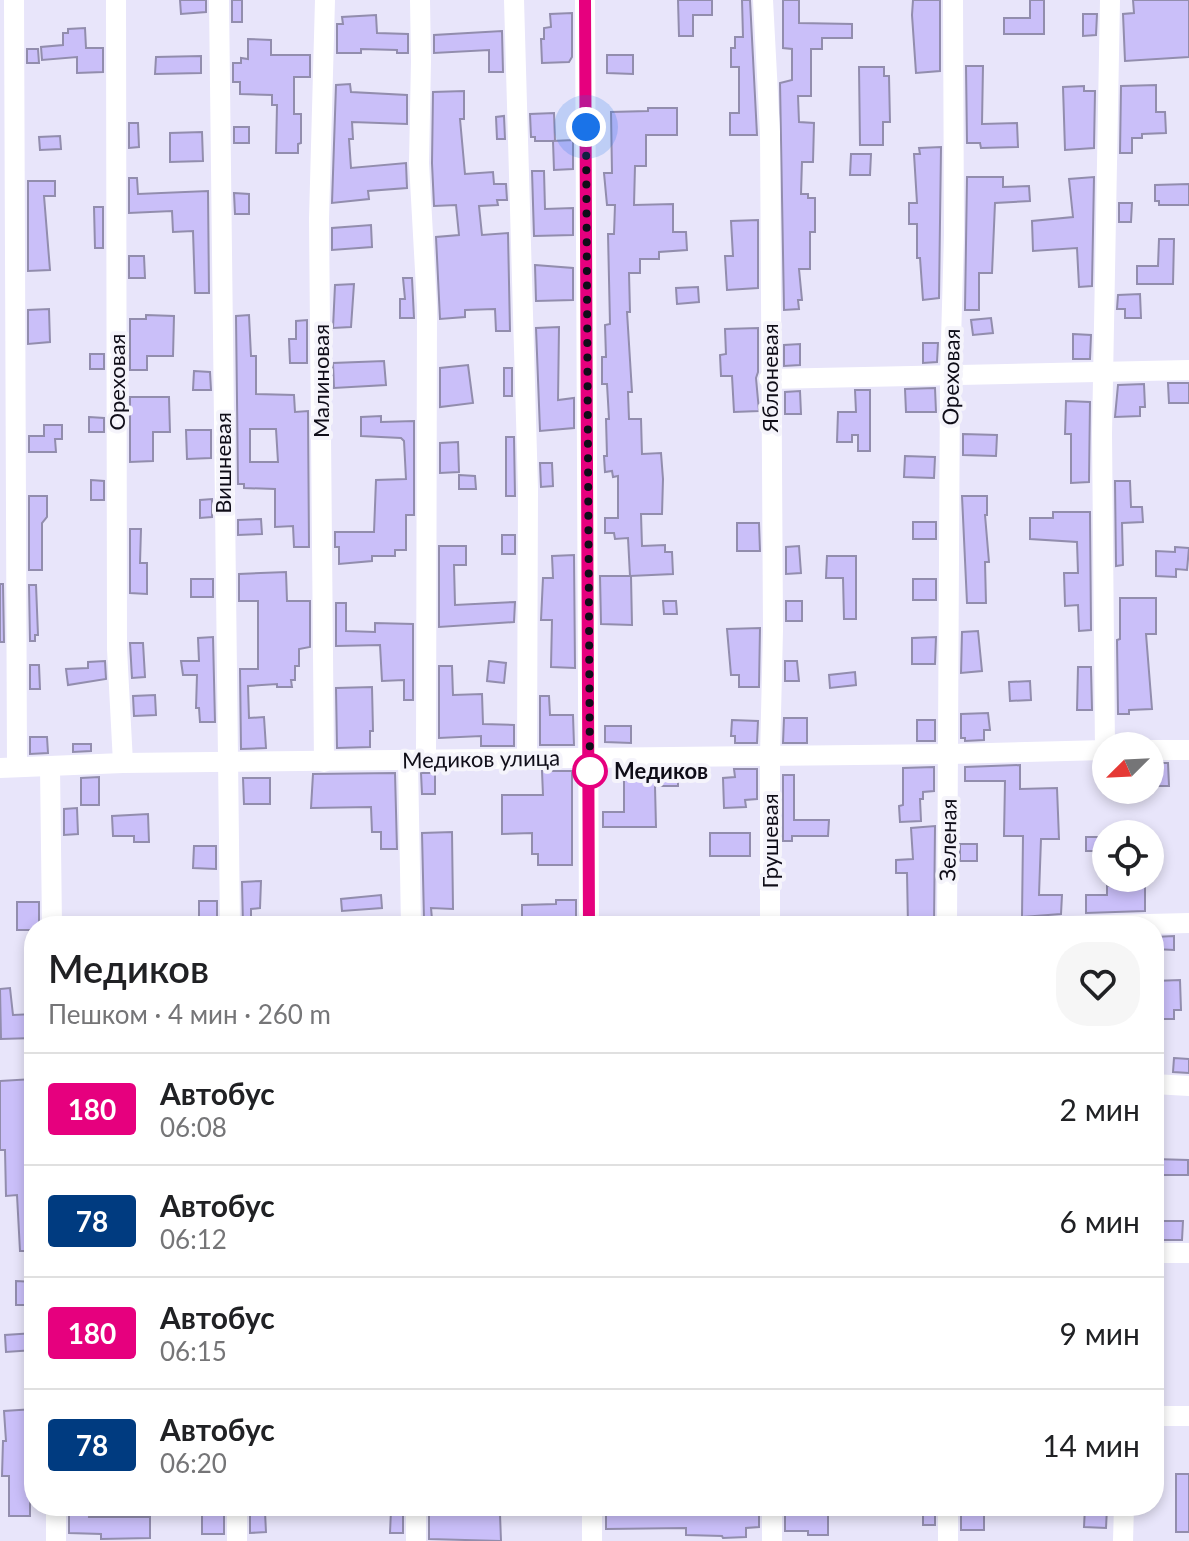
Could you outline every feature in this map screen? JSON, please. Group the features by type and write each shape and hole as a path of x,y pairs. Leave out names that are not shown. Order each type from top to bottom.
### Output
{"street":[{"path":"8,768 14,0"},
{"name":"Ореховая","path":"116,0 117,649 123,763"},
{"name":"Вишневая","path":"219,0 230,916"},
{"name":"Малиновая","path":"324,762 319,219 325,0"},
{"path":"411,916 427,306 419,163 420,0"},
{"path":"514,0 528,489 527,758"},
{"path":"585,0 589,916"},
{"name":"Яблоневая","path":"763,0 770,132 769,379 773,630 770,756"},
{"name":"Ореховая","path":"950,754 953,0"},
{"path":"1106,732 1102,434 1110,0"},
{"path":"769,379 1189,370"},
{"name":"Медиков улица","path":"8,768 123,763 1092,750"},
{"path":"1164,750 1189,750"},
{"name":"Зеленая","path":"947,916 950,754"},
{"name":"Грушевая","path":"770,756 770,916"},
{"path":"50,767 52,916"},
{"path":"1164,924 1189,923"},
{"path":"1164,1085 1189,1086"},
{"path":"1164,1253 1189,1253"},
{"path":"1164,1416 1189,1416"},
{"path":"56,1516 56,1541"},
{"path":"237,1516 237,1541"},
{"path":"416,1516 416,1541"},
{"path":"592,1516 592,1541"},
{"path":"772,1516 772,1541"},
{"path":"948,1516 948,1541"},
{"path":"1123,1541 1124,1516"}],"building":[{"path":"180,0 206,0 206,12 181,14"},
{"path":"232,0 242,0 242,22 232,22"},
{"path":"678,0 712,0 712,15 693,15 693,36 679,36"},
{"path":"742,0 750,0 757,135 730,135 730,113 739,113 739,67 731,67 731,48 735,48 735,37 743,37"},
{"path":"783,0 799,0 799,23 852,24 852,38 822,38 822,49 811,49 811,96 798,96 799,122 814,123 813,162 802,162 801,194 815,198 815,232 810,232 810,269 799,269 802,300 798,300 799,309 784,310 780,83 792,80 792,49 783,48"},
{"path":"913,0 940,0 940,71 916,73"},
{"path":"1030,0 1044,0 1044,34 1004,34 1004,18 1030,18"},
{"path":"1133,0 1189,0 1189,57 1125,61 1123,14 1134,13"},
{"path":"572,13 572,57 569,62 542,63 541,39 544,39 544,28 551,27 550,14"},
{"path":"1083,14 1097,14 1096,35 1083,36"},
{"path":"376,15 377,33 408,34 408,53 361,49 361,53 337,53 337,24 343,24 342,17"},
{"path":"85,28 86,48 103,48 103,72 77,73 77,57 42,60 41,47 63,45 63,33 68,33 68,29"},
{"path":"502,31 503,72 489,72 489,50 434,53 434,35"},
{"path":"248,39 271,40 271,55 310,55 310,77 294,77 294,114 301,114 298,153 276,153 277,105 272,105 272,95 240,94 240,82 233,82 233,63 241,63 241,58 248,59"},
{"path":"27,49 38,49 39,63 27,63"},
{"path":"607,55 633,55 633,74 607,73"},
{"path":"201,56 201,73 155,74 156,57"},
{"path":"966,66 983,66 982,124 1017,123 1018,147 981,148 980,143 967,143"},
{"path":"859,67 884,67 884,76 889,76 890,122 883,122 883,145 860,145"},
{"path":"350,84 351,92 407,95 407,124 352,122 353,139 349,139 351,168 406,163 407,188 368,191 369,199 332,203 336,85"},
{"path":"1156,85 1156,112 1165,112 1166,133 1142,134 1142,138 1132,138 1132,153 1120,153 1121,86"},
{"path":"1084,86 1084,91 1095,91 1094,148 1065,150 1063,87"},
{"path":"464,91 464,119 460,119 465,174 493,172 494,184 506,184 507,200 497,200 498,205 479,206 482,235 508,233 510,331 496,331 495,309 465,310 465,317 440,319 436,237 459,235 456,205 434,206 433,92"},
{"path":"648,108 677,108 677,135 646,135 646,166 635,166 634,205 673,204 673,232 686,232 687,250 659,252 659,259 640,259 640,273 629,273 630,312 627,312 632,392 628,392 629,419 641,419 642,454 661,453 663,479 662,514 641,514 642,546 665,545 665,552 672,552 673,574 630,576 628,538 615,539 614,533 605,533 605,518 618,518 618,476 613,477 612,471 605,472 604,456 607,456 606,419 609,419 607,384 602,384 602,357 606,357 605,325 610,324 608,234 614,234 615,205 607,205 604,173 612,173 611,112 648,111"},
{"path":"554,113 555,141 535,141 535,137 531,137 530,114"},
{"path":"504,116 505,139 497,139 496,117"},
{"path":"129,123 138,123 139,147 129,148"},
{"path":"234,127 249,127 249,143 234,143"},
{"path":"202,132 203,161 170,162 170,133"},
{"path":"60,136 61,149 40,150 39,137"},
{"path":"573,140 573,169 554,170 553,141"},
{"path":"941,147 939,298 923,300 920,258 917,258 917,224 909,224 909,203 917,203 914,154 920,154 919,148"},
{"path":"851,154 871,154 870,175 850,175"},
{"path":"532,171 544,171 545,209 573,208 573,235 534,236"},
{"path":"967,177 1003,177 1003,187 1029,186 1030,201 995,203 992,273 979,273 979,310 965,310"},
{"path":"1094,177 1092,286 1079,287 1077,248 1033,251 1032,221 1073,217 1069,179"},
{"path":"129,178 137,178 138,194 208,191 209,293 195,293 193,231 173,232 172,211 129,213"},
{"path":"28,181 55,181 55,196 44,196 50,270 28,271"},
{"path":"1189,184 1189,205 1159,205 1159,201 1155,201 1155,185"},
{"path":"234,193 249,194 249,214 235,214"},
{"path":"1119,203 1132,203 1131,222 1119,222"},
{"path":"94,207 103,207 103,248 95,248"},
{"path":"758,220 758,288 727,290 725,256 733,256 731,221"},
{"path":"371,225 372,247 332,250 332,228"},
{"path":"1159,239 1174,239 1173,284 1137,284 1137,266 1158,266"},
{"path":"129,256 144,256 145,278 129,278"},
{"path":"535,265 573,268 573,300 536,301"},
{"path":"403,278 412,278 414,318 400,318 400,299 405,299"},
{"path":"354,284 351,327 333,328 335,285"},
{"path":"698,287 699,302 677,304 676,288"},
{"path":"1140,294 1141,318 1125,318 1125,309 1117,309 1118,295"},
{"path":"49,309 50,342 28,344 28,310"},
{"path":"146,315 174,316 173,356 147,356 147,370 130,370 130,319 146,319"},
{"path":"249,315 251,356 256,356 256,394 294,395 295,412 308,411 309,547 294,547 293,526 275,527 275,489 244,488 244,484 238,484 236,316","holes":["250,429 276,429 278,462 250,462"]},
{"path":"991,318 993,333 973,335 971,320"},
{"path":"307,320 307,363 290,363 289,339 296,339 296,321"},
{"path":"559,327 558,400 574,398 574,428 540,431 536,328"},
{"path":"758,328 756,378 759,411 734,412 732,376 721,376 720,355 726,354 725,329"},
{"path":"1073,334 1091,335 1090,359 1073,359"},
{"path":"923,343 938,343 937,362 923,363"},
{"path":"800,344 800,365 784,366 784,345"},
{"path":"90,354 104,354 104,369 90,369"},
{"path":"384,361 386,385 334,388 333,363"},
{"path":"468,365 473,403 440,407 440,368"},
{"path":"504,368 512,368 512,396 504,396"},
{"path":"194,371 210,372 211,390 193,390"},
{"path":"1168,383 1189,383 1189,403 1169,403"},
{"path":"1144,384 1145,407 1140,407 1140,416 1115,417 1118,385"},
{"path":"935,388 936,412 906,412 905,389"},
{"path":"855,390 870,390 870,451 858,451 858,435 852,435 852,442 837,442 838,412 856,412"},
{"path":"800,391 801,414 785,414 785,392"},
{"path":"130,397 169,397 170,432 153,432 153,461 130,462"},
{"path":"1066,401 1090,402 1089,482 1071,483 1071,434 1065,434"},
{"path":"381,416 381,422 414,421 414,515 406,515 406,550 395,550 395,556 372,556 372,561 339,564 335,532 374,532 376,480 406,479 404,441 401,438 361,436 361,417"},
{"path":"89,417 104,418 104,432 89,432"},
{"path":"44,425 62,425 62,439 55,439 56,452 29,452 29,436 44,436"},
{"path":"186,430 211,430 211,458 187,459"},
{"path":"963,434 997,435 996,456 963,455"},
{"path":"506,437 514,437 515,496 506,496"},
{"path":"458,442 459,472 440,473 440,443"},
{"path":"905,456 935,457 934,478 904,477"},
{"path":"540,463 552,463 553,486 541,487"},
{"path":"459,475 475,476 476,489 459,489"},
{"path":"91,480 104,481 104,500 91,500"},
{"path":"1115,481 1130,481 1131,507 1142,507 1143,522 1122,523 1123,565 1116,566"},
{"path":"29,496 47,496 47,517 42,523 42,570 29,570"},
{"path":"962,496 987,496 985,515 989,562 985,562 986,603 967,603"},
{"path":"212,499 212,517 200,518 200,500"},
{"path":"1053,512 1090,512 1091,630 1079,631 1078,605 1065,606 1064,573 1078,573 1077,542 1030,539 1030,518 1053,518"},
{"path":"261,519 262,534 238,535 238,520"},
{"path":"913,522 936,522 936,539 913,539"},
{"path":"737,523 759,523 760,551 737,551"},
{"path":"130,529 141,529 140,563 147,563 147,594 130,593"},
{"path":"502,535 515,535 515,554 502,554"},
{"path":"439,546 466,546 466,565 454,565 455,605 515,602 514,622 439,627"},
{"path":"799,546 801,573 786,574 786,547"},
{"path":"1175,547 1189,548 1187,570 1176,569 1176,577 1156,576 1156,551 1175,552"},
{"path":"574,555 575,668 551,667 552,620 541,620 543,578 553,578 552,556"},
{"path":"827,556 856,556 856,619 844,619 843,578 826,578"},
{"path":"286,572 287,601 310,601 310,647 299,649 299,666 295,666 292,687 277,687 277,684 248,686 249,718 264,717 266,748 241,749 240,669 258,669 258,601 239,601 239,574"},
{"path":"600,576 631,576 632,625 601,624"},
{"path":"191,579 213,579 213,597 191,597"},
{"path":"913,579 936,579 936,600 913,600"},
{"path":"0,584 3,584 4,642 0,642"},
{"path":"29,585 36,585 38,635 35,635 35,641 30,641"},
{"path":"1120,598 1156,598 1156,634 1146,634 1152,709 1129,710 1129,714 1118,714"},
{"path":"663,601 676,601 677,614 664,614"},
{"path":"786,601 802,601 802,621 786,621"},
{"path":"336,603 346,603 346,631 375,632 375,623 413,624 413,700 404,700 404,680 382,681 380,645 336,646"},
{"path":"760,628 759,687 739,687 739,675 731,675 727,629"},
{"path":"978,631 982,671 961,673 962,632"},
{"path":"213,637 215,722 200,722 199,708 196,708 197,675 183,675 181,661 199,661 198,638"},
{"path":"936,637 935,664 912,664 912,638"},
{"path":"130,643 143,643 145,677 132,678"},
{"path":"105,661 106,679 68,685 66,669 88,668 88,662"},
{"path":"489,661 506,663 504,683 487,681"},
{"path":"785,661 797,661 799,681 785,681"},
{"path":"30,665 39,665 40,689 30,689"},
{"path":"439,666 452,666 453,695 482,694 483,724 514,725 514,746 481,746 481,736 439,738"},
{"path":"1078,667 1091,667 1092,710 1077,710"},
{"path":"855,672 856,685 830,688 829,675"},
{"path":"1030,681 1031,700 1010,701 1009,682"},
{"path":"372,687 373,731 370,731 370,747 337,748 336,688"},
{"path":"155,695 156,715 134,716 133,696"},
{"path":"540,696 549,696 550,715 573,715 574,745 540,745"},
{"path":"988,713 990,730 984,730 984,740 965,741 961,738 961,714"},
{"path":"784,718 807,718 807,743 783,743"},
{"path":"732,720 758,721 757,743 735,743 735,736 731,736"},
{"path":"917,720 935,720 935,741 917,741"},
{"path":"605,726 631,726 631,743 605,742"},
{"path":"30,737 47,737 48,753 30,754"},
{"path":"73,744 91,744 91,751 73,752"},
{"path":"1164,763 1168,763 1169,786 1164,786"},
{"path":"1020,765 1020,789 1057,788 1059,839 1041,839 1039,895 1062,895 1061,914 1022,916 1023,836 1004,836 1005,781 965,781 965,767"},
{"path":"934,767 934,791 923,792 923,799 920,799 921,821 900,822 903,768"},
{"path":"734,769 757,769 757,799 745,800 746,807 724,808 723,778 735,777"},
{"path":"542,771 572,771 572,865 538,865 538,854 532,854 532,833 502,834 502,795 543,795"},
{"path":"624,771 678,771 678,786 655,786 656,827 603,827 603,812 624,812"},
{"path":"395,773 397,849 381,849 381,832 372,832 371,807 311,808 313,774"},
{"path":"421,773 435,773 435,794 422,794"},
{"path":"783,775 794,775 794,820 829,820 828,836 792,836 792,841 783,841"},
{"path":"99,777 99,805 81,805 81,778"},
{"path":"243,778 270,778 270,804 244,804"},
{"path":"77,808 78,834 64,835 64,809"},
{"path":"148,814 149,842 134,842 134,836 113,836 112,816"},
{"path":"935,826 934,916 908,916 907,873 896,873 896,860 913,859 911,828"},
{"path":"452,832 453,909 431,908 432,916 424,916 422,833"},
{"path":"710,833 750,833 750,856 710,856"},
{"path":"1086,837 1092,837 1092,851 1086,851"},
{"path":"960,844 977,844 977,861 960,861"},
{"path":"194,846 216,846 216,869 193,868"},
{"path":"261,881 260,908 251,909 251,916 243,916 242,882"},
{"path":"1107,892 1145,892 1145,911 1086,913 1086,895 1107,895"},
{"path":"381,895 382,908 342,911 341,899"},
{"path":"556,900 576,900 576,916 522,916 522,905 556,904"},
{"path":"199,901 217,901 217,916 199,916"},
{"path":"17,902 39,902 39,916 24,916 24,930 17,930"},
{"path":"1164,936 1174,936 1174,950 1164,950"},
{"path":"1180,980 1181,1010 1174,1010 1174,1019 1164,1019 1164,981"},
{"path":"10,988 13,1015 24,1014 24,1038 1,1039 0,989"},
{"path":"1174,1058 1189,1059 1189,1073 1173,1072"},
{"path":"24,1080 24,1251 20,1251 17,1195 6,1196 5,1150 0,1150 0,1081"},
{"path":"1164,1159 1188,1160 1188,1175 1164,1175"},
{"path":"1164,1221 1183,1221 1182,1240 1164,1240"},
{"path":"16,1281 24,1281 24,1305 16,1305"},
{"path":"24,1334 24,1351 6,1352 5,1335"},
{"path":"24,1410 24,1516 9,1516 9,1476 2,1476 3,1441 6,1441 4,1411"},
{"path":"1176,1474 1189,1474 1189,1532 1176,1532"},
{"path":"69,1516 150,1517 150,1538 101,1539 101,1534 69,1533"},
{"path":"202,1516 224,1516 224,1534 202,1534"},
{"path":"250,1516 265,1516 266,1532 250,1533"},
{"path":"391,1516 403,1516 403,1533 390,1533"},
{"path":"429,1516 500,1516 501,1541 429,1539"},
{"path":"606,1516 759,1516 759,1527 746,1528 746,1537 686,1535 686,1528 606,1529"},
{"path":"785,1516 828,1516 828,1535 785,1531"},
{"path":"923,1516 935,1516 935,1525 923,1525"},
{"path":"961,1516 984,1516 984,1530 961,1530"},
{"path":"1085,1516 1107,1516 1106,1528 1084,1527"}],"bus line":[{"name":"180","path":"585,0 589,916"}],"place":[{"name":"Медиков","path":"590,771"}],"route":[{"path":"586,127 590,785 590,771"}]}
